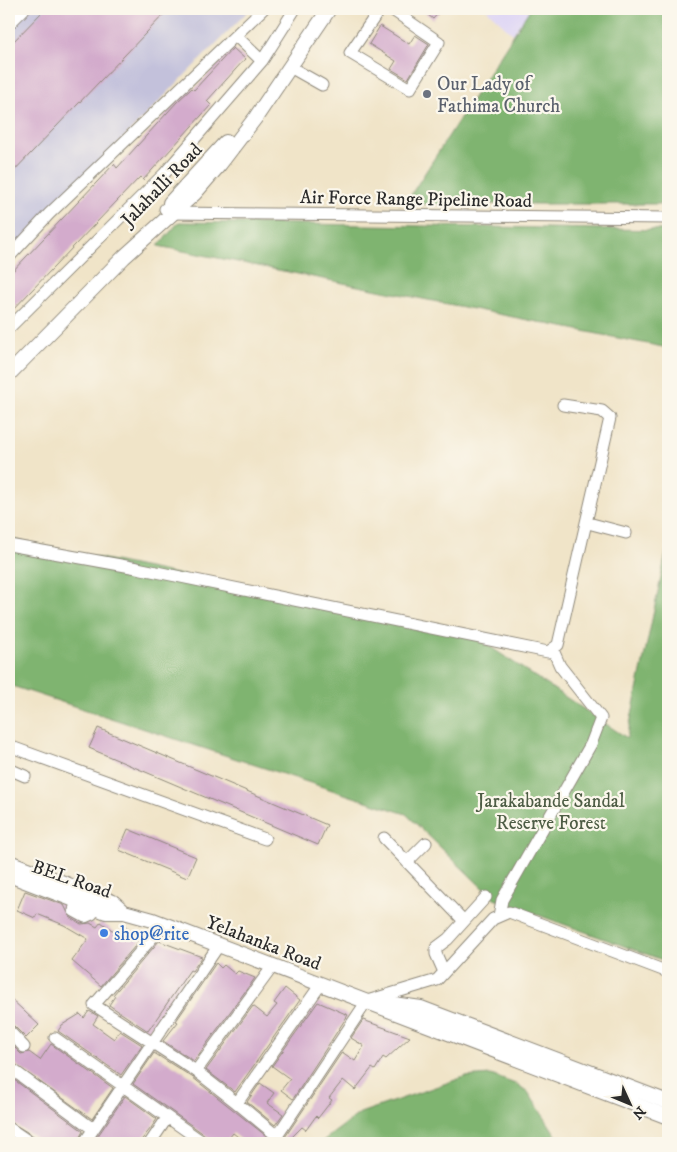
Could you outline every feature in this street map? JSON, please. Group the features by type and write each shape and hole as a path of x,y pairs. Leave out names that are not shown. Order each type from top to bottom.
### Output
{"main road":[{"name":"Jalahalli Road","path":"9,374 168,211 220,150 283,64 319,9"},
{"path":"168,211 195,193 220,164 329,9"},
{"name":"Jalahalli Road","path":"9,368 168,211"},
{"name":"Yelahanka Road","path":"9,862 113,902 124,912 164,924 320,984 642,1100 668,1117"},
{"name":"BEL Road","path":"9,875 106,912 124,912"},
{"name":"Yelahanka Road","path":"642,1100 668,1102"}],"street":[{"path":"9,257 49,214 263,9"},
{"path":"9,328 164,174 262,61 295,9"},
{"path":"380,9 350,53 410,89 439,42 391,9"},
{"path":"9,24 21,10"},
{"path":"236,36 262,61"},
{"path":"290,67 322,85"},
{"name":"Air Force Range Pipeline Road","path":"168,211 668,218"},
{"path":"9,545 137,568 548,652 554,650 558,645 588,523 610,418 602,411 563,406"},
{"path":"588,523 626,533"},
{"path":"500,916 502,900 591,744 600,723 601,718 595,708 560,666 554,650"},
{"path":"9,746 264,839"},
{"path":"9,769 25,776"},
{"path":"384,838 464,921"},
{"path":"407,862 426,843"},
{"path":"444,972 436,954 436,948 486,897"},
{"path":"164,924 94,1005 196,1071 277,1136 368,1001 437,980 493,919 500,916 510,912 668,972"},
{"path":"84,1143 219,945"},
{"path":"196,1071 274,966"},
{"path":"237,1103 320,984"},
{"path":"9,1031 24,1047"},
{"path":"55,1038 204,1143"},
{"path":"9,1067 94,1129"},
{"path":"150,1143 167,1118"},
{"path":"9,1128 31,1143"}],"shaded area":[{"path":"9,9 250,9 9,254"},
{"path":"486,9 530,9 513,34"}],"green space":[{"path":"530,9 668,9 668,204 405,204"},
{"path":"179,222 668,230 668,348 158,246"},
{"name":"Jarakabande Sandal Reserve Forest","path":"9,539 474,636 627,738 668,544 668,962 494,899 406,814 9,685"},
{"path":"491,1075 518,1085 528,1092 561,1143 320,1143 360,1113 464,1077"}],"building":[{"path":"45,9 169,9 9,176 9,46"},
{"path":"421,9 442,9 433,19"},
{"path":"380,26 409,44 415,35 429,44 408,79 391,69 396,61 369,44"},
{"path":"233,48 245,59 207,101 211,105 143,180 140,177 9,314 9,275 114,164 117,168 177,102 192,88 194,90"},
{"path":"98,728 327,825 318,845 89,748"},
{"path":"128,829 196,857 187,878 119,850"},
{"path":"25,891 64,905 70,917 81,924 90,923 97,927 101,922 119,935 125,927 141,939 101,986 72,961 88,939 64,925 37,914 35,918 17,910"},
{"path":"159,941 202,957 192,971 190,970 148,1031 109,1005 115,996 113,995"},
{"path":"216,963 221,968 224,965 235,974 238,971 255,978 194,1061 163,1041 178,1022 176,1021"},
{"path":"285,988 300,1000 235,1092 206,1070 253,1006 267,1017 277,1005 274,1003"},
{"path":"9,997 39,1025 26,1038 14,1026 9,1024"},
{"path":"318,1002 348,1015 293,1099 281,1090 290,1079 272,1066"},
{"path":"89,1011 98,1016 93,1024 114,1039 120,1031 142,1045 121,1075 58,1031 62,1025 80,1014 84,1018"},
{"path":"363,1020 410,1037 386,1059 383,1057 375,1070 372,1068 355,1090 343,1080 329,1098 332,1100 318,1118 316,1116 306,1130 302,1127 286,1143 278,1143 283,1140 342,1052 355,1061 364,1046 351,1038"},
{"path":"9,1042 21,1054 29,1052 40,1060 51,1044 113,1088 92,1119 9,1060"},
{"path":"154,1053 192,1077 275,1143 246,1143 233,1133 225,1143 213,1143 208,1137 133,1084"},
{"path":"9,1076 83,1131 77,1143 39,1143 35,1137 9,1121"},
{"path":"260,1083 274,1093 267,1103 283,1114 275,1125 247,1102"},
{"path":"125,1096 157,1119 151,1128 139,1143 93,1143"}],"place":[{"name":"Our Lady of Fathima Church","path":"427,94"},
{"name":"shop@rite","path":"104,933"}]}
